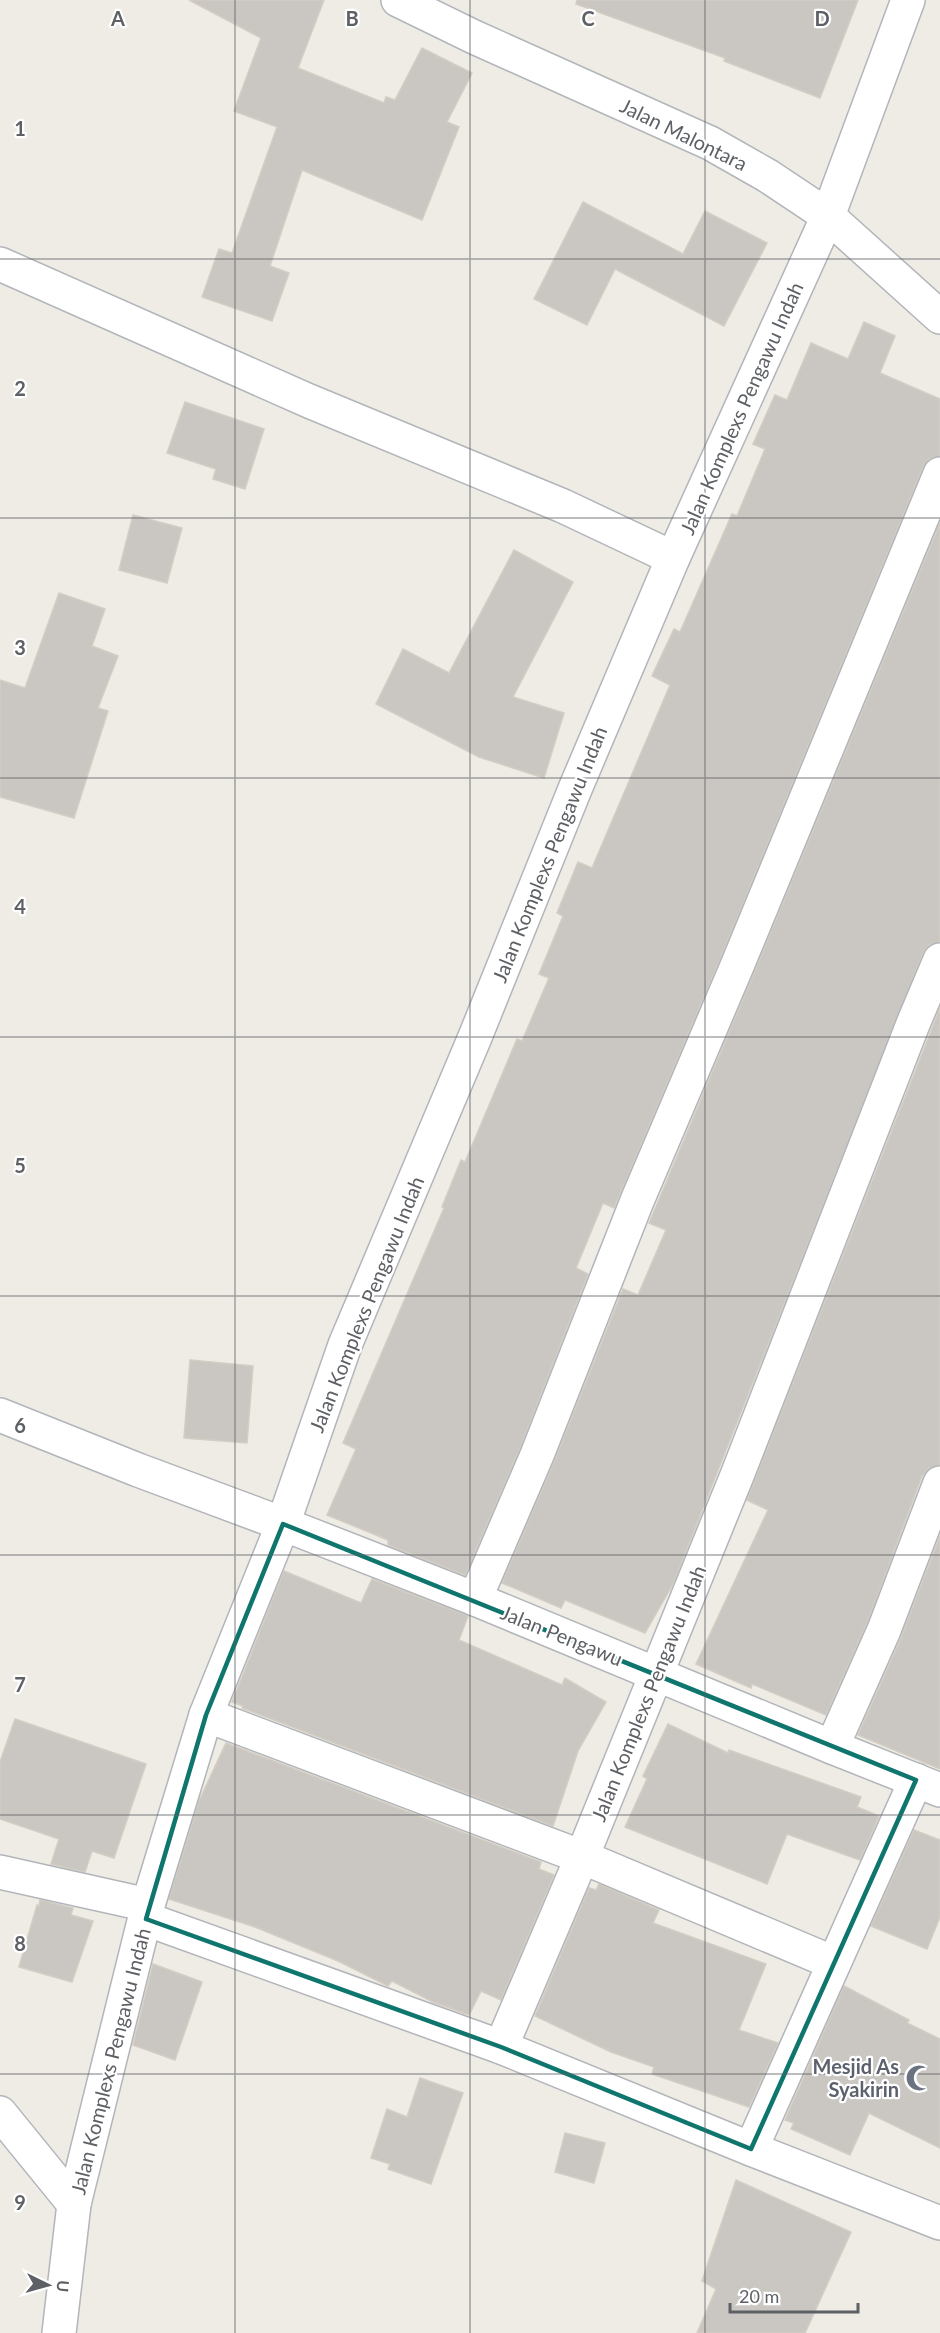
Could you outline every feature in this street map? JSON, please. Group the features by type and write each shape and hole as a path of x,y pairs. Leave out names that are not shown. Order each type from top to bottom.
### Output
{"street":[{"name":"Jalan Malontara","path":"398,0 474,37 710,143 768,176 828,216 940,316"},
{"name":"Jalan Komplexs Pengawu Indah","path":"59,2333 74,2204 147,1912 206,1715 284,1524 345,1345 673,558 828,216 909,0"},
{"path":"0,264 309,401 563,506 673,558"},
{"path":"475,1599 537,1455 637,1201 737,966 940,474"},
{"name":"Jalan Komplexs Pengawu Indah","path":"501,2047 582,1857 738,1473 940,960"},
{"name":"Jalan Pengawu","path":"0,1415 475,1599 928,1785"},
{"path":"832,1747 884,1630 940,1483"},
{"path":"206,1715 582,1857 834,1963"},
{"path":"751,2149 834,1963 928,1785"},
{"name":"Jalan Komplexs Pengawu Indah","path":"0,1872 147,1912 501,2047 940,2223"},
{"name":"Jalan Komplexs Pengawu Indah","path":"0,2113 74,2204"}],"highlighted area":[{"path":"283,1524 916,1780 751,2149 501,2047 146,1919 206,1715"}],"building":[{"path":"189,0 324,0 298,68 384,103 386,97 395,100 422,48 472,73 447,122 459,127 422,220 302,170 270,266 289,273 272,321 202,297 219,249 232,253 277,127 234,111 261,38"},
{"path":"577,0 858,0 820,98 724,61 725,58 576,4"},
{"path":"583,202 683,254 705,211 767,243 724,326 615,269 587,325 534,299"},
{"path":"864,322 895,336 880,373 940,399 940,456 929,459 923,467 720,959 614,1208 603,1203 576,1268 588,1274 520,1448 465,1575 388,1545 388,1540 327,1515 356,1449 343,1443 444,1208 442,1207 461,1160 465,1162 517,1039 522,1041 549,978 539,974 563,916 557,913 578,862 592,868 670,685 652,676 674,629 680,632 732,514 737,516 765,449 753,444 775,395 787,400 811,343 848,359"},
{"path":"185,402 264,429 245,489 213,479 216,469 167,453"},
{"path":"133,515 182,528 167,583 119,570"},
{"path":"940,523 940,942 929,945 923,953 673,1584 645,1633 565,1600 561,1608 502,1583 554,1462 623,1289 638,1295 666,1230 649,1223"},
{"path":"514,550 573,582 513,697 564,713 544,778 479,757 376,704 403,649 449,673"},
{"path":"59,593 105,609 92,646 118,656 98,708 108,711 74,818 0,797 0,680 25,688"},
{"path":"940,1008 940,1465 929,1468 922,1476 867,1623 826,1715 752,1684 751,1688 696,1664 768,1510 747,1500"},
{"path":"190,1360 253,1366 247,1443 184,1438"},
{"path":"940,1536 940,1769 858,1735 901,1638"},
{"path":"284,1571 361,1603 372,1579 468,1616 459,1640 562,1685 565,1678 606,1702 578,1751 553,1826 242,1708 243,1706 232,1702"},
{"path":"15,1719 146,1764 114,1858 92,1851 85,1872 51,1864 59,1839 0,1819 0,1762"},
{"path":"668,1724 728,1753 729,1750 861,1797 857,1807 879,1816 860,1860 787,1834 767,1884 625,1827 647,1779 643,1776"},
{"path":"226,1743 541,1862 539,1869 554,1875 501,2000 481,1991 469,2015 433,2002 392,1981 388,1986 338,1961 255,1927 169,1899 199,1801"},
{"path":"914,1830 940,1840 940,1917 927,1949 871,1926"},
{"path":"599,1884 659,1910 653,1923 766,1964 739,2030 778,2043 749,2107 652,2074 654,2067 611,2052 535,2016 589,1888 596,1890"},
{"path":"40,1900 73,1908 71,1915 93,1921 72,1982 19,1967"},
{"path":"153,1964 202,1982 175,2060 133,2045"},
{"path":"844,1986 909,2020 907,2023 940,2039 940,2148 869,2113 850,2155 791,2129 794,2123 785,2120"},
{"path":"420,2078 463,2093 431,2184 388,2169 390,2164 371,2158 387,2109 407,2117"},
{"path":"565,2133 605,2143 594,2183 555,2172"},
{"path":"736,2180 851,2232 805,2333 697,2333 716,2289 702,2281"}],"place":[{"name":"Mesjid As Syakirin","path":"919,2078"}]}
